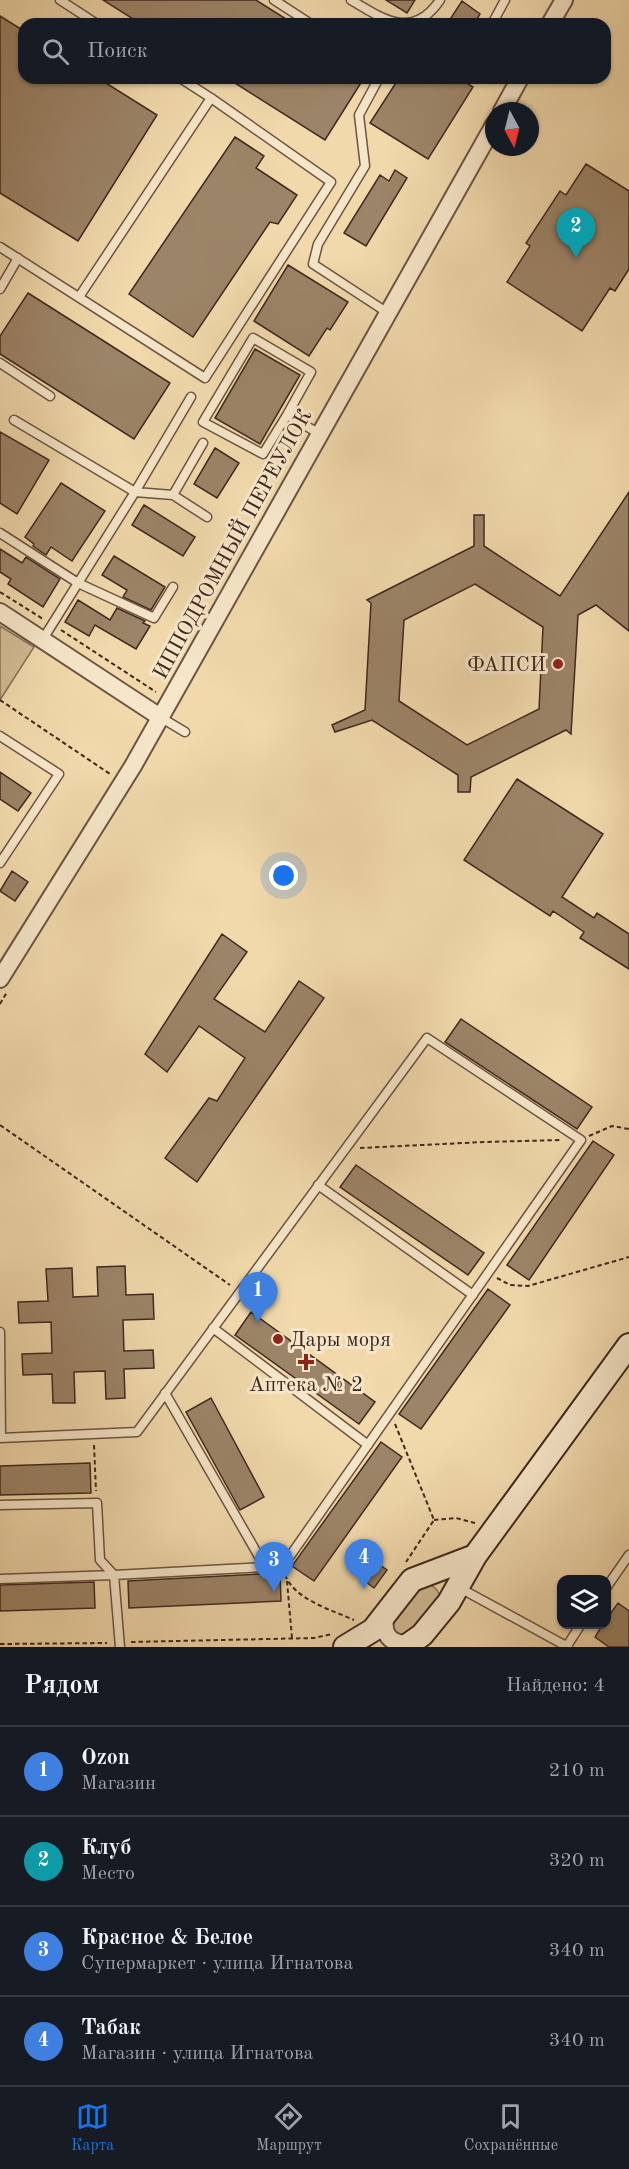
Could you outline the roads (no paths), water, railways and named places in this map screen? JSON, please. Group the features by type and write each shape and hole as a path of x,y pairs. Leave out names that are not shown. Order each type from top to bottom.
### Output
{"main road":[{"path":"408,1645 422,1635 453,1594 475,1556 629,1345"},
{"path":"343,1640 373,1630 412,1580 475,1556"}],"street":[{"path":"554,18 564,0"},
{"path":"507,102 517,84"},
{"name":"ИППОДРОМНЫЙ ПЕРЕУЛОК","path":"0,979 119,789 485,141"},
{"path":"0,612 48,632 160,717"},
{"path":"423,1574 436,1576 453,1594"},
{"path":"386,1614 384,1629 390,1639 408,1645"}],"lane":[{"path":"60,0 88,18"},
{"path":"274,0 301,18"},
{"path":"351,0 381,18"},
{"path":"422,18 432,12 440,0"},
{"path":"495,18 505,0"},
{"path":"0,247 206,378 331,182 189,84"},
{"path":"376,84 359,115 365,166 318,244 313,264 388,313"},
{"path":"79,297 211,99"},
{"path":"0,289 18,258"},
{"path":"253,338 311,372 287,415 263,454 203,422 253,338"},
{"path":"0,363 50,396"},
{"path":"48,632 191,397"},
{"path":"287,415 320,434"},
{"path":"14,420 135,492 173,495 207,517"},
{"path":"173,495 203,443"},
{"path":"0,533 78,583 154,618 173,587"},
{"path":"160,717 185,732"},
{"path":"0,736 59,774 0,863"},
{"path":"0,1332 0,1438 137,1432 426,1038 581,1140 290,1556 281,1564 265,1567 0,1579"},
{"path":"318,1185 473,1295"},
{"path":"213,1328 368,1445"},
{"path":"165,1393 265,1567"},
{"path":"0,1506 96,1503 100,1560 114,1575 120,1645"},
{"path":"611,1581 629,1555"},
{"path":"453,1594 567,1646 578,1629"}],"place":[{"name":"Клуб","path":"576,258"},
{"name":"ФАПСИ","path":"558,664"},
{"name":"Ozon","path":"258,1322"},
{"name":"Дары моря","path":"278,1339"},
{"name":"Аптека № 2","path":"306,1362"},
{"name":"Табак","path":"364,1589"},
{"name":"Красное & Белое","path":"274,1592"}]}
